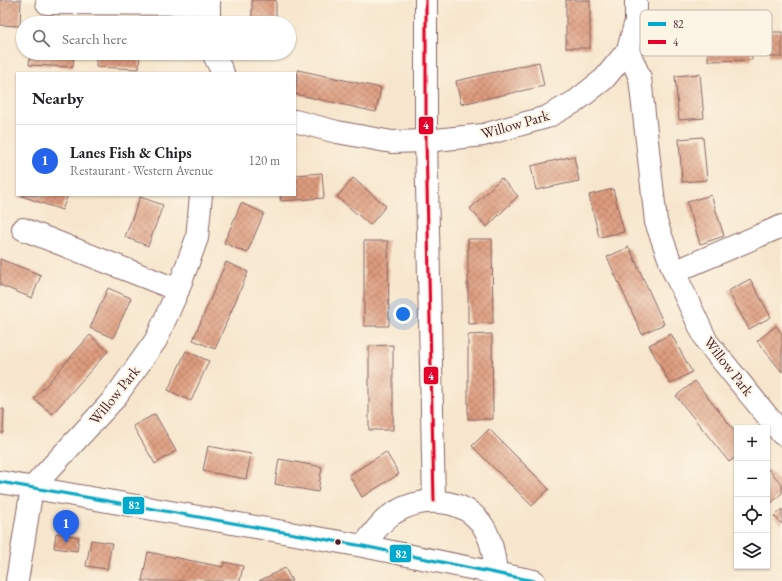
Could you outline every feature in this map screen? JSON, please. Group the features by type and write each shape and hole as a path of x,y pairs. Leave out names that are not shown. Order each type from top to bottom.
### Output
{"street":[{"path":"426,0 426,141 434,501"},
{"name":"Willow Park","path":"296,121 337,132 392,142 426,141 483,135 546,117 576,101 604,79 628,50 636,21 636,0"},
{"path":"47,3 209,9"},
{"name":"Willow Park","path":"628,50 640,78 656,222 674,272 707,342 782,434"},
{"name":"Willow Park","path":"32,488 114,399 156,340 178,290 197,238 201,196"},
{"path":"674,272 782,226"},
{"path":"23,229 178,290"},
{"path":"0,482 363,546 534,581"},
{"path":"17,581 32,488"},
{"path":"363,546 393,513 414,503 434,501 456,506 473,515 483,526 493,547 496,572"}],"building":[{"path":"0,0 21,0 20,16 16,16 16,26 0,25"},
{"path":"252,0 276,0 276,16 252,16"},
{"path":"566,0 590,0 590,48 566,48"},
{"path":"772,32 782,32 782,57 769,57 772,56"},
{"path":"708,56 752,56 752,60 708,61"},
{"path":"29,60 74,60 73,67 29,65"},
{"path":"96,60 140,60 139,69 96,67"},
{"path":"539,62 544,86 461,104 456,81"},
{"path":"298,70 381,88 376,112 296,94"},
{"path":"700,74 704,118 679,120 675,76"},
{"path":"703,137 707,180 682,182 679,139"},
{"path":"574,156 579,181 536,190 531,166"},
{"path":"322,173 324,198 281,201 280,196 296,196 296,175"},
{"path":"353,178 386,206 370,225 337,197"},
{"path":"501,178 518,196 487,227 470,209"},
{"path":"613,189 624,232 599,237 589,195"},
{"path":"711,195 724,236 700,244 687,202"},
{"path":"22,196 68,196 62,210"},
{"path":"140,197 163,205 148,246 125,237"},
{"path":"241,203 264,213 247,253 224,243"},
{"path":"468,239 492,239 493,323 468,324"},
{"path":"364,241 388,241 389,326 364,326"},
{"path":"629,247 664,324 642,334 607,257"},
{"path":"0,259 41,275 32,298 0,285"},
{"path":"226,262 248,272 215,349 193,340"},
{"path":"750,279 771,317 749,329 728,291"},
{"path":"108,288 131,298 113,338 90,328"},
{"path":"776,326 782,334 782,372 757,341"},
{"path":"492,334 493,419 468,419 468,335"},
{"path":"671,334 692,372 670,384 649,345"},
{"path":"90,335 108,351 52,414 34,399"},
{"path":"393,345 393,430 369,430 369,346"},
{"path":"186,351 209,361 191,401 168,390"},
{"path":"695,381 734,430 734,458 729,462 676,396"},
{"path":"0,409 4,409 3,433 0,433"},
{"path":"155,414 176,451 155,464 133,426"},
{"path":"489,429 549,489 532,506 472,446"},
{"path":"208,446 251,454 246,479 203,471"},
{"path":"386,452 399,474 362,497 349,475"},
{"path":"279,459 322,467 318,492 275,484"},
{"path":"770,471 782,484 782,493 770,504"},
{"path":"782,509 782,524 774,516"},
{"path":"56,533 79,537 77,551 54,548"},
{"path":"91,540 112,543 107,569 86,566"},
{"path":"148,552 223,567 224,562 243,566 240,581 142,581"},
{"path":"285,568 292,581 259,581"}],"transit line":[{"name":"4","path":"426,0 426,141 434,501"},
{"name":"82","path":"0,482 363,546 534,581"}],"place":[{"name":"Lanes Fish & Chips","path":"66,543"}]}
